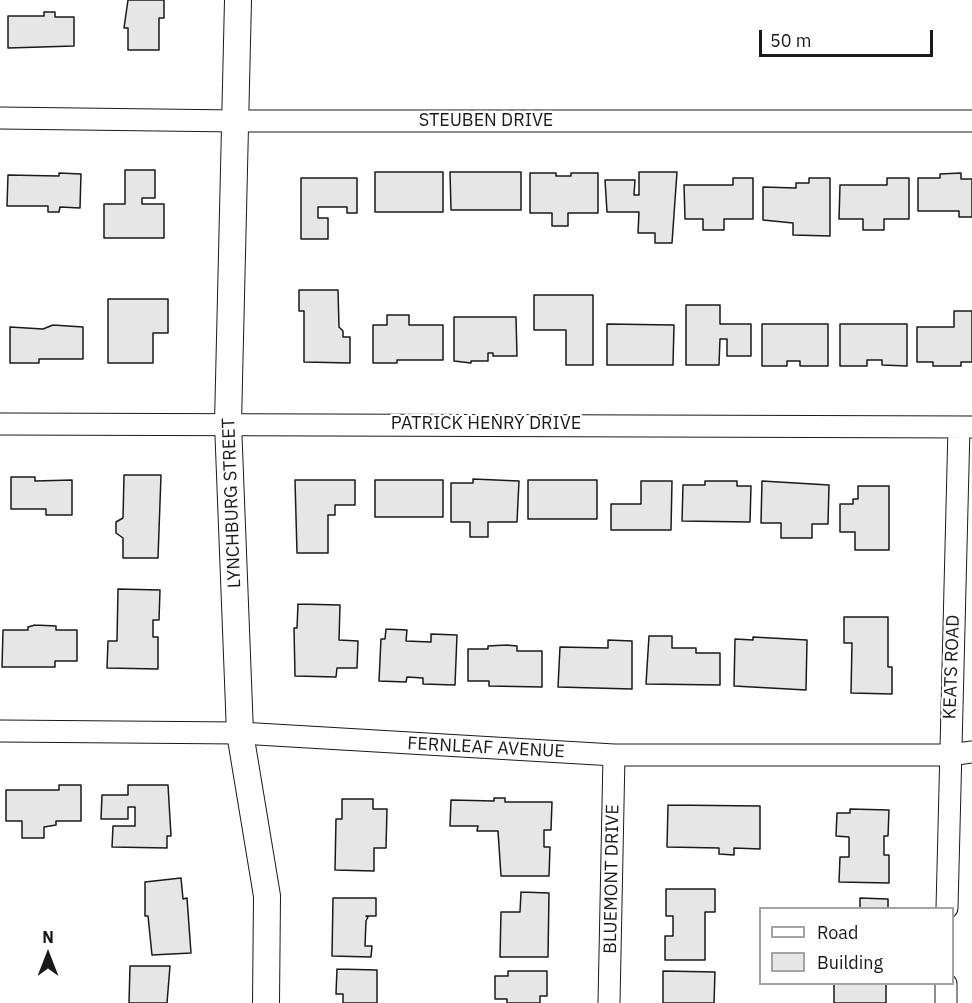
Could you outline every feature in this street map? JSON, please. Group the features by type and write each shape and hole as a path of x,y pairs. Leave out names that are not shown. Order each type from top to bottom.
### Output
{"street":[{"name":"LYNCHBURG STREET","path":"238,0 237,121 228,423 240,733 267,896 266,1003"},
{"name":"STEUBEN DRIVE","path":"0,118 237,121 972,121"},
{"name":"PATRICK HENRY DRIVE","path":"0,424 966,427"},
{"name":"KEATS ROAD","path":"947,907 950,755 966,427"},
{"name":"FERNLEAF AVENUE","path":"0,731 240,733 614,755 950,755 972,752"},
{"name":"BLUEMONT DRIVE","path":"609,1003 614,755"},
{"path":"946,985 946,1003"}],"building":[{"path":"128,0 164,0 164,18 159,18 159,50 128,50 128,28 124,28"},
{"path":"44,12 55,12 55,17 74,17 74,46 8,48 8,16 44,16"},
{"path":"125,170 155,170 155,198 142,198 142,204 164,204 164,238 104,238 104,204 125,204"},
{"path":"375,172 443,172 443,212 375,212"},
{"path":"450,172 521,172 521,210 451,210"},
{"path":"639,172 677,172 672,243 655,243 655,233 638,233 639,212 607,212 605,180 635,180 634,195 639,195"},
{"path":"59,173 81,174 80,208 60,207 59,212 48,212 48,206 7,206 8,175 59,176"},
{"path":"530,173 556,173 556,176 571,176 571,173 598,173 598,213 568,213 568,226 552,226 552,213 530,213"},
{"path":"961,173 961,179 972,179 972,217 959,217 959,211 918,211 918,178 940,178 940,174"},
{"path":"301,178 357,178 357,213 347,213 347,207 318,207 318,218 328,218 328,239 301,239"},
{"path":"733,178 753,178 753,219 724,219 724,230 703,230 703,219 685,219 684,185 733,185"},
{"path":"809,178 830,178 830,236 793,235 793,223 763,220 763,187 796,188 796,183 809,183"},
{"path":"887,178 909,178 909,219 884,219 884,230 863,230 863,219 839,219 840,185 887,185"},
{"path":"299,290 338,290 339,327 343,331 343,337 350,337 350,363 304,362 304,311 299,311"},
{"path":"534,295 593,295 593,365 566,365 566,330 534,330"},
{"path":"108,299 168,299 168,333 153,333 153,363 108,363"},
{"path":"686,305 720,305 720,324 751,324 751,356 727,356 727,339 720,339 719,365 686,365"},
{"path":"954,311 972,311 972,362 961,362 961,366 933,366 933,362 917,362 917,327 954,327"},
{"path":"387,315 409,315 409,325 443,325 443,360 397,360 397,363 373,363 373,325 387,325"},
{"path":"454,317 516,317 517,356 493,356 493,353 488,353 488,361 471,361 471,363 454,361"},
{"path":"607,324 674,325 673,365 607,365"},
{"path":"762,324 828,324 828,366 800,366 800,361 787,361 787,366 762,366"},
{"path":"840,324 907,324 907,366 882,365 882,360 867,360 867,366 840,366"},
{"path":"53,325 83,327 83,359 39,359 39,363 10,363 10,327 43,329"},
{"path":"124,475 161,475 158,558 123,558 123,538 116,533 116,522 123,518"},
{"path":"11,477 35,477 35,481 72,480 72,515 46,515 46,509 11,509"},
{"path":"473,479 519,481 517,522 488,522 488,537 470,537 470,522 451,522 451,483 473,483"},
{"path":"295,480 355,480 355,505 335,505 335,515 328,515 328,553 297,553"},
{"path":"375,480 443,480 443,517 375,517"},
{"path":"528,480 597,480 597,519 528,519"},
{"path":"641,481 672,481 671,530 611,530 611,504 641,504"},
{"path":"705,481 737,481 737,486 751,486 750,522 682,521 683,485 705,485"},
{"path":"762,481 829,485 828,524 812,524 812,538 781,538 781,523 761,523"},
{"path":"858,486 889,486 889,550 855,550 855,532 840,532 840,504 853,504 853,499 858,499"},
{"path":"118,589 160,590 159,620 153,620 153,637 158,637 158,669 107,668 108,641 117,641"},
{"path":"298,604 340,605 339,640 358,641 357,668 337,668 336,677 295,676 294,628 297,628"},
{"path":"844,617 888,617 888,667 892,667 892,694 851,693 852,643 844,643"},
{"path":"56,626 56,630 77,630 77,661 55,661 55,667 2,667 3,630 28,630 28,627"},
{"path":"386,629 407,630 406,641 431,642 431,634 457,635 455,685 423,684 423,678 407,677 406,682 379,681 381,639 385,639"},
{"path":"649,636 672,636 672,648 696,648 696,653 720,653 720,685 646,684"},
{"path":"753,637 807,640 806,690 734,686 735,639 753,640"},
{"path":"608,640 632,641 632,689 558,687 560,647 608,648"},
{"path":"488,646 517,646 517,651 542,651 542,687 489,686 489,681 468,681 468,649 488,649"},
{"path":"59,785 81,785 81,821 56,821 56,825 44,827 44,838 22,838 22,821 6,821 6,790 59,790"},
{"path":"128,785 168,785 171,836 167,836 167,848 112,847 113,826 135,826 135,807 128,807 128,819 101,819 102,795 128,795"},
{"path":"494,798 505,798 505,802 552,802 551,830 544,830 544,847 550,847 549,876 501,876 498,831 477,831 478,826 450,826 451,800 494,801"},
{"path":"342,799 373,799 373,809 387,809 386,848 374,848 374,871 335,870 336,819 342,819"},
{"path":"668,805 760,806 760,849 734,848 734,855 719,854 719,848 667,847"},
{"path":"850,809 889,810 888,836 884,836 884,855 889,855 889,883 839,882 840,857 849,857 849,837 836,836 837,813 850,813"},
{"path":"181,878 183,899 187,898 191,953 152,955 148,916 145,916 145,882"},
{"path":"666,889 715,889 715,912 705,912 705,960 665,960 665,936 673,936 673,916 666,916"},
{"path":"521,892 549,893 548,957 500,957 501,912 520,912"},
{"path":"333,898 376,898 376,916 366,916 368,917 365,946 372,946 371,957 332,956"},
{"path":"860,898 888,899 888,907 860,907"},
{"path":"130,966 170,966 167,1003 129,1003"},
{"path":"337,969 377,970 377,1003 343,1003 343,994 336,994"},
{"path":"508,971 547,971 547,996 540,996 540,1003 507,1003 507,999 495,999 495,976 508,976"},
{"path":"663,971 715,972 714,1003 663,1003"},
{"path":"834,985 886,985 886,1003 834,1003"}]}
